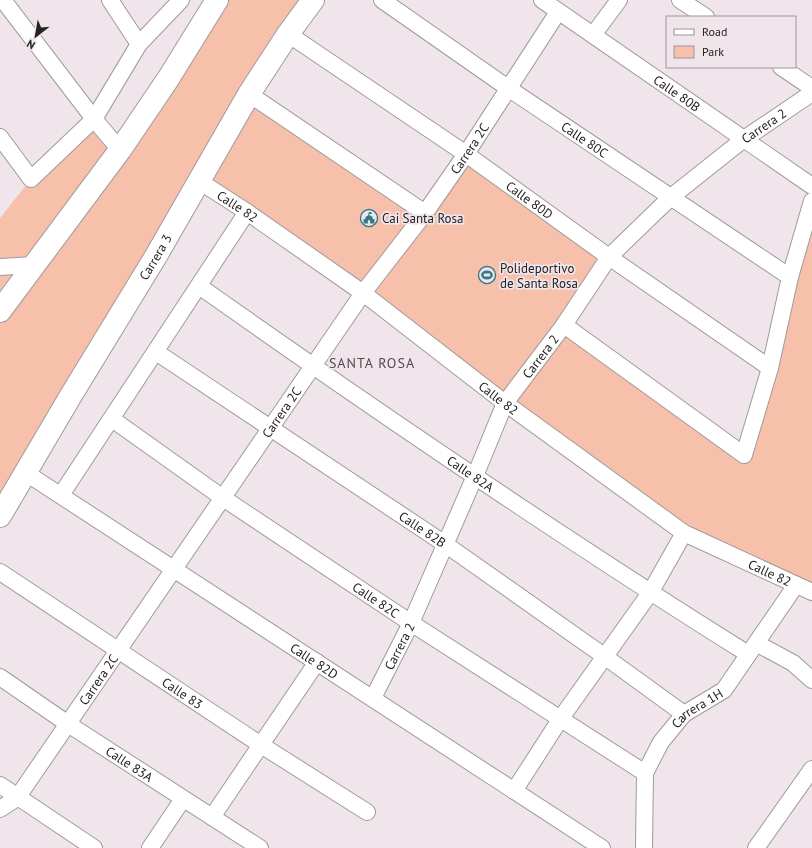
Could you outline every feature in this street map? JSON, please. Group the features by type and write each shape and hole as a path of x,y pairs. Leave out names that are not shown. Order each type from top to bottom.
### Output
{"main road":[{"name":"Carrera 3","path":"0,516 70,397 156,256 198,181 250,94 288,34 313,0"},
{"path":"0,311 120,150 168,78 212,2"}],"street":[{"path":"3,0 94,119 120,150"},
{"path":"110,0 139,44"},
{"path":"0,138 31,179 94,119 139,44 181,0"},
{"name":"Calle 80C","path":"382,0 508,88 790,277"},
{"name":"Calle 80B","path":"542,0 812,186"},
{"path":"593,35 619,0"},
{"path":"680,0 704,16"},
{"name":"Carrera 2C","path":"0,809 17,798 363,293 425,213 466,154 558,12"},
{"name":"Calle 80D","path":"288,34 466,154 609,257 770,368"},
{"path":"782,68 812,88"},
{"name":"Carrera 2","path":"373,698 411,623 475,476 505,402 564,325 609,257 671,197 744,139 812,93"},
{"path":"250,94 425,213"},
{"name":"Calle 82","path":"198,181 247,212 363,293 505,402 684,533 812,592"},
{"path":"564,325 744,456 770,368 790,277 812,201"},
{"path":"61,495 247,212"},
{"path":"0,267 34,265"},
{"name":"Calle 82A","path":"199,286 313,366 650,593 752,649 793,663 812,680"},
{"name":"Calle 82B","path":"156,352 445,544 684,714"},
{"name":"Calle 82C","path":"112,419 223,498 411,623 645,773"},
{"name":"Calle 82D","path":"26,473 602,848"},
{"path":"514,791 561,718 650,593 684,533"},
{"name":"Calle 83","path":"0,572 261,745 367,812"},
{"name":"Carrera 1H","path":"644,848 645,773 661,742 684,714 724,690 796,585"},
{"path":"212,817 318,662"},
{"name":"Calle 83A","path":"0,677 68,724 260,848"},
{"path":"763,846 812,769"},
{"path":"0,785 17,798 94,848"},
{"path":"150,848 183,799"}],"green space":[{"path":"217,0 313,0 250,93 423,212 466,154 609,257 564,325 744,455 812,186 812,592 684,533 199,181 0,512 0,218 31,179 94,119 120,150"}],"place":[{"name":"Cai Santa Rosa","path":"369,218"},
{"name":"Polideportivo de Santa Rosa","path":"487,275"}],"district":[{"name":"SANTA ROSA","path":"372,363"}]}
